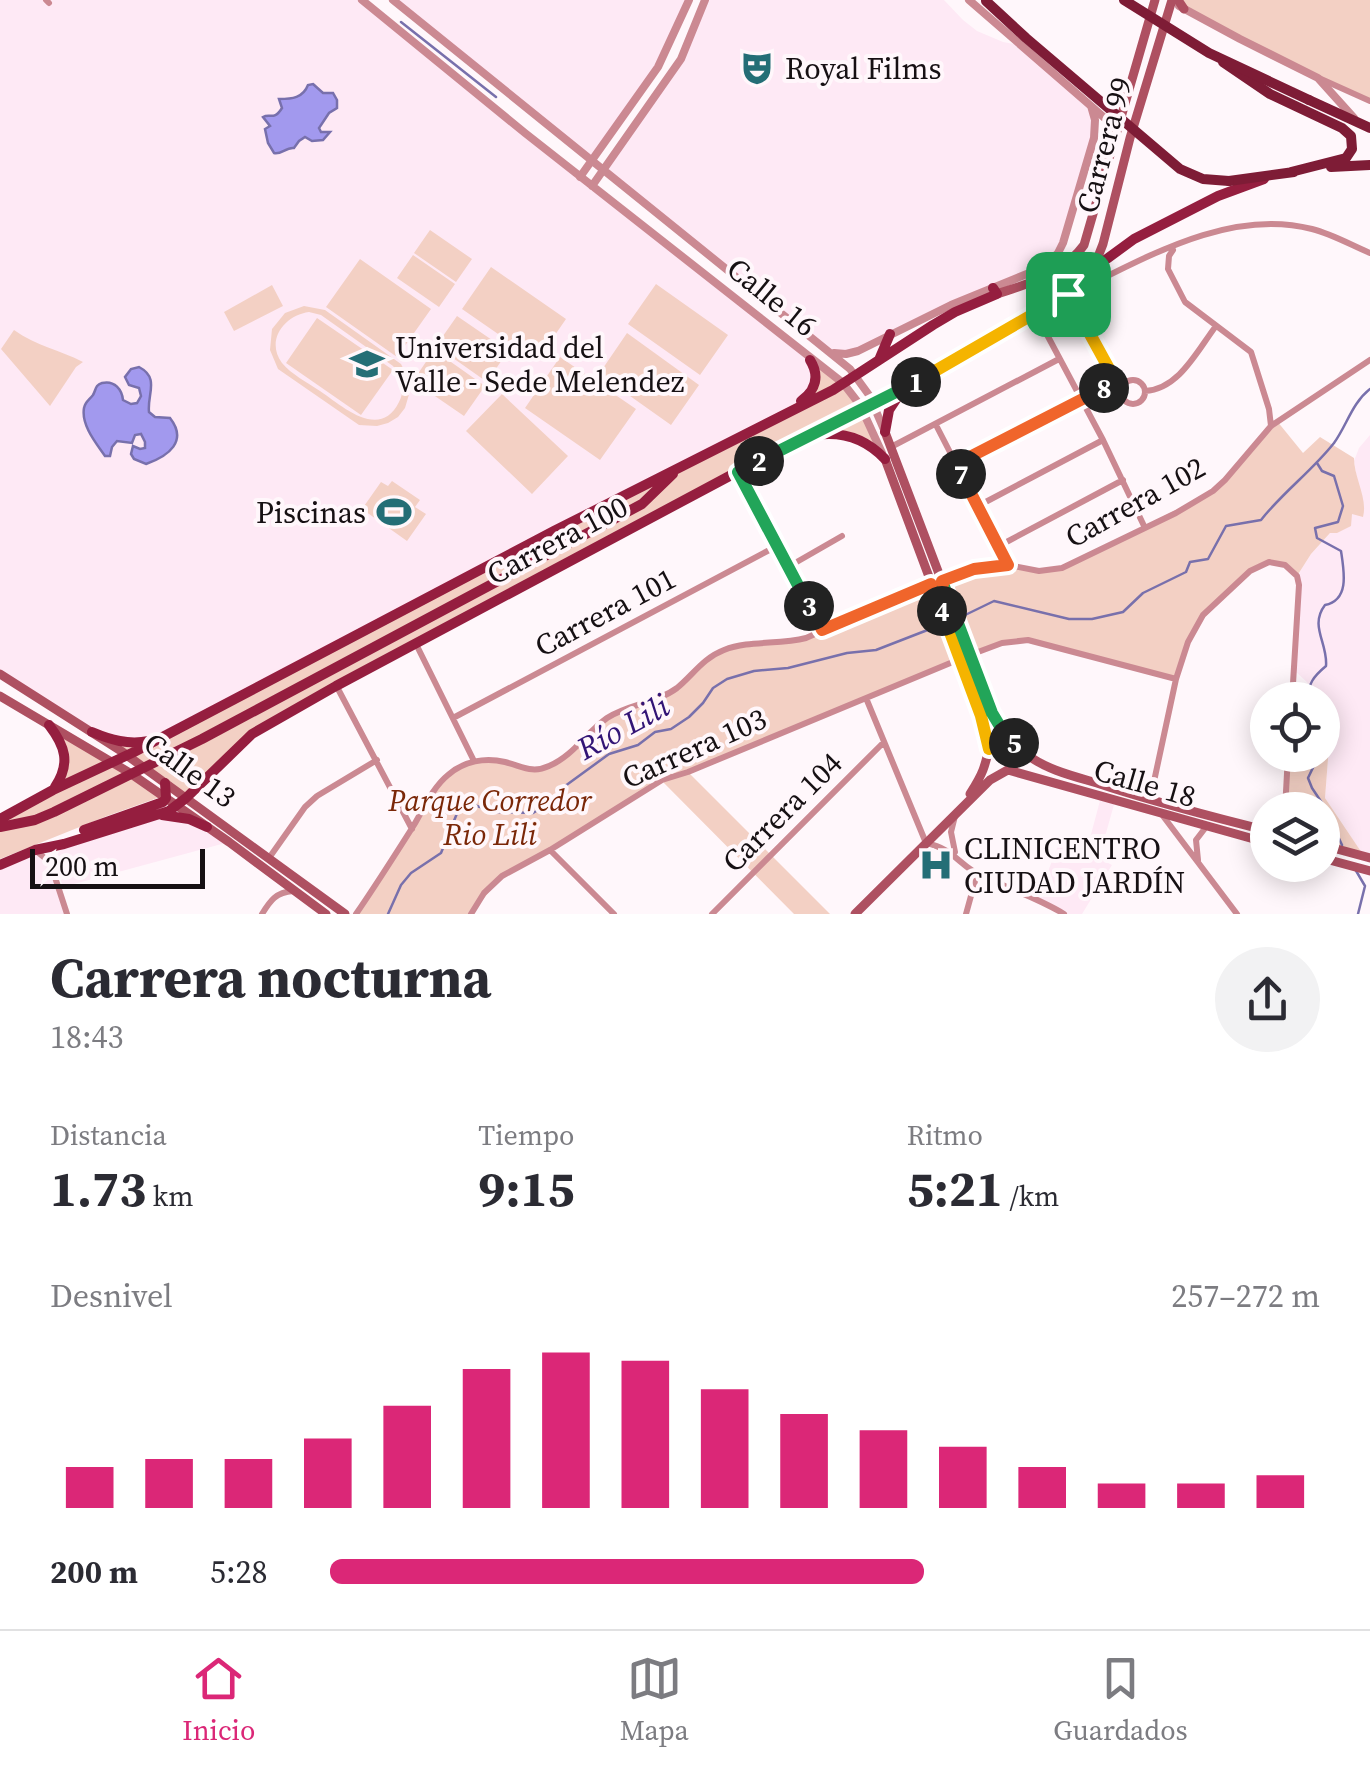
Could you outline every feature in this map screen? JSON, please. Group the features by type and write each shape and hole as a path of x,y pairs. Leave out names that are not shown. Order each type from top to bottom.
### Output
{"highway":[{"path":"986,1 1180,169 1203,179 1229,181 1271,176 1342,160 1349,155 1350,136 1345,130 1124,0"},
{"path":"1306,105 1370,128"},
{"path":"1291,172 1370,164"}],"main road":[{"name":"Carrera 99","path":"1075,256 1087,239 1155,0"},
{"name":"Carrera 99","path":"1068,294 1093,270 1103,244 1130,138 1175,2"},
{"path":"1093,270 1134,238 1218,196 1271,176"},
{"name":"Carrera 100","path":"0,818 127,756 843,384 995,291 1055,273 1075,256"},
{"name":"Carrera 100","path":"0,865 161,814 182,802 252,734 415,643 910,385 1068,294"},
{"path":"879,360 890,334"},
{"path":"772,420 813,390 816,373 810,360"},
{"path":"885,432 892,403 910,385"},
{"name":"Calle 16","path":"885,432 936,582"},
{"path":"805,437 847,436 868,444 884,460"},
{"name":"Calle 16","path":"884,460 965,657 992,713 1016,745"},
{"path":"0,827 35,820 202,738 642,504 677,469"},
{"name":"Calle 16","path":"965,657 988,751"},
{"name":"Calle 13","path":"0,674 144,767 208,827 326,914"},
{"name":"Calle 13","path":"0,696 166,798 182,802 269,858 345,914"},
{"path":"50,725 66,758 62,777 53,790"},
{"path":"92,732 128,743 156,740 168,734"},
{"path":"855,914 990,780 1017,763 1020,752 1016,745 1000,739 988,751 978,781 957,812"},
{"name":"Calle 18","path":"1016,745 1058,771 1250,825"},
{"path":"988,751 992,765 1006,770"},
{"name":"Calle 18","path":"1006,770 1250,838"},
{"path":"41,849 159,804 166,798 165,783"},
{"path":"161,814 208,827"},
{"path":"1340,850 1370,858"},
{"path":"1340,862 1365,869"}],"street":[{"name":"Calle 16","path":"362,0 843,384 868,406 885,432"},
{"name":"Calle 16","path":"393,0 856,375 884,460"},
{"path":"580,177 664,56 688,0"},
{"path":"592,186 681,59 705,0"},
{"path":"968,0 1117,129"},
{"path":"1175,2 1318,78 1370,101"},
{"path":"1318,78 1358,122"},
{"path":"632,104 624,124 630,129 635,126"},
{"name":"Carrera 100","path":"829,352 858,351 1044,267 1064,243 1094,138 1091,106"},
{"path":"632,217 635,204 645,202"},
{"name":"Carrera 100","path":"1068,294 1146,258 1236,227 1287,225 1312,229 1370,253"},
{"path":"1162,264 1177,246"},
{"path":"1146,258 1162,264 1186,302 1251,352 1271,426"},
{"path":"1068,294 1125,401 1132,404 1143,399 1145,391 1134,380 1122,390"},
{"path":"1036,314 1146,528"},
{"path":"1145,391 1174,381 1216,326"},
{"path":"891,447 1059,359"},
{"name":"Carrera 102","path":"474,761 506,762 540,770 568,755 617,712 677,688 714,654 741,646 806,638 974,569 1008,565 1039,572 1062,568 1213,491 1271,426 1370,360"},
{"path":"956,464 1114,382"},
{"path":"936,425 1008,565"},
{"path":"978,506 1102,440"},
{"path":"738,472 822,630"},
{"path":"999,546 1123,480"},
{"path":"788,567 842,536"},
{"name":"Carrera 101","path":"453,718 777,546"},
{"path":"1150,800 1176,679 1188,642 1203,615 1262,564 1285,565 1297,576 1293,682"},
{"name":"Carrera 103","path":"471,914 484,893 502,876 662,780 1002,643 1028,640 1176,679"},
{"path":"356,914 446,776 474,761 415,643"},
{"path":"336,686 412,829"},
{"path":"866,698 926,843 948,850 977,874 1064,914"},
{"name":"Carrera 104","path":"712,914 884,742"},
{"path":"269,858 317,796 377,760"},
{"path":"957,812 951,832 958,858"},
{"path":"1162,815 1237,914"},
{"path":"1199,866 1196,840 1206,827"},
{"path":"62,892 54,860 64,844"},
{"path":"41,849 50,862 67,914"},
{"path":"550,850 614,914"},
{"path":"270,873 272,898"},
{"path":"966,914 977,874"},
{"path":"262,914 272,898 294,890"}],"shaded area":[{"name":"Universidad del Valle - Sede Melendez","path":"0,0 362,0 810,360 816,373 804,399 155,740 115,741 0,674"},
{"path":"393,0 689,0 664,56 593,159"},
{"path":"705,0 944,0 977,31 1020,45 1091,106 1095,130 1063,243 1051,261 858,351 829,352 605,169 681,59"},
{"path":"313,84 323,93 333,93 337,100 337,108 319,128 321,132 330,132 323,140 305,137 294,148 274,153 265,129 270,126 263,117 279,112 279,99 296,97"},
{"path":"139,367 151,381 149,412 155,417 170,418 177,434 168,452 146,464 131,454 133,446 145,448 141,434 135,435 132,443 117,441 110,456 105,456 90,434 84,414 85,404 102,383 114,384 123,400 137,403 141,396 139,388 129,385 125,377 131,369"},
{"path":"1370,435 1370,858 1364,856 1340,820 1340,792 1325,792 1327,772 1340,772 1340,682 1307,682 1294,670 1297,576 1331,532 1352,513 1363,516 1354,461"},
{"path":"1101,797 1115,801 1099,858 1112,865 1082,914 1064,914 1037,899 1058,846 1086,853"},
{"path":"161,814 179,817 229,842 63,887 54,860 64,844"},
{"path":"35,850 50,862 67,914 0,914 0,865"}],"green space":[{"path":"1172,0 1370,0 1370,101 1318,78"},
{"path":"430,230 472,259 456,282 414,253"},
{"path":"413,255 455,284 439,307 397,278"},
{"path":"360,259 431,309 397,357 326,307"},
{"path":"491,267 566,319 537,361 462,309"},
{"path":"656,284 728,335 700,375 628,324"},
{"path":"272,285 283,306 234,331 224,312"},
{"path":"304,306 325,310 401,364 410,391 398,417 377,426 359,425 278,369 270,350 272,329 285,313","holes":["300,314 321,315 393,366 402,392 391,413 382,419 371,420 350,411 282,363 276,346 285,323"]},
{"path":"457,316 508,351 487,382 436,346"},
{"path":"317,318 393,370 361,415 286,363"},
{"path":"14,330 83,362 50,406 1,349"},
{"path":"627,333 699,385 671,425 599,374"},
{"path":"434,350 485,386 464,416 413,381"},
{"path":"560,357 636,409 600,460 525,408"},
{"path":"810,360 850,390 885,459 861,441 805,437 252,734 186,798 103,737 142,743 804,399 813,390"},
{"path":"502,394 568,456 532,494 466,431"},
{"path":"1277,421 1303,453 1320,437 1354,458 1364,503 1363,517 1352,514 1351,526 1330,533 1297,576 1276,562 1250,571 1194,628 1176,679 1028,640 1014,640 970,656 942,581 993,566 1039,571 1062,568 1213,491"},
{"name":"Piscinas","path":"392,481 420,500 415,507 426,514 407,541 362,509 381,482 388,486"},
{"name":"Parque Corredor Rio Lili","path":"931,583 960,659 688,772 830,914 794,914 662,781 502,876 471,914 356,914 438,785 457,768 488,759 529,770 554,764 603,721 677,688 699,665 726,649 806,638"},
{"path":"49,725 163,796 0,859 0,819 53,790 65,768"},
{"path":"1287,772 1327,772 1325,792 1286,792"},
{"path":"1340,820 1364,856 1340,850"}],"waterway":[{"path":"401,22 496,97"},
{"name":"Río Lili","path":"959,618 994,601 1069,619 1123,612 1143,593 1186,572 1190,562 1208,559 1226,526 1261,520 1334,443 1354,407 1370,389"},
{"path":"1312,682 1326,666 1319,627 1321,613 1342,591 1344,576 1341,551 1317,538 1315,528 1338,522 1343,506 1334,476 1322,471 1317,463"},
{"name":"Río Lili","path":"388,914 411,873 441,853 462,801 495,812 533,813 609,754 638,745 655,732 671,729 689,717 713,688 727,679 876,650 943,624"},
{"path":"1311,772 1308,778 1312,788 1342,845"},
{"path":"1355,869 1365,886 1358,914"}],"place":[{"name":"Royal Films","path":"757,68"},
{"name":"Universidad del Valle - Sede Melendez","path":"367,364"},
{"name":"Piscinas","path":"394,512"},
{"name":"CLINICENTRO CIUDAD JARDÍN","path":"936,865"}],"route":[{"path":"1068,294 1114,382 956,464 1008,565 974,569 942,581 992,713 1014,743 1000,739 989,749 981,716 931,584 822,630 738,472 910,385 1068,294"}]}
